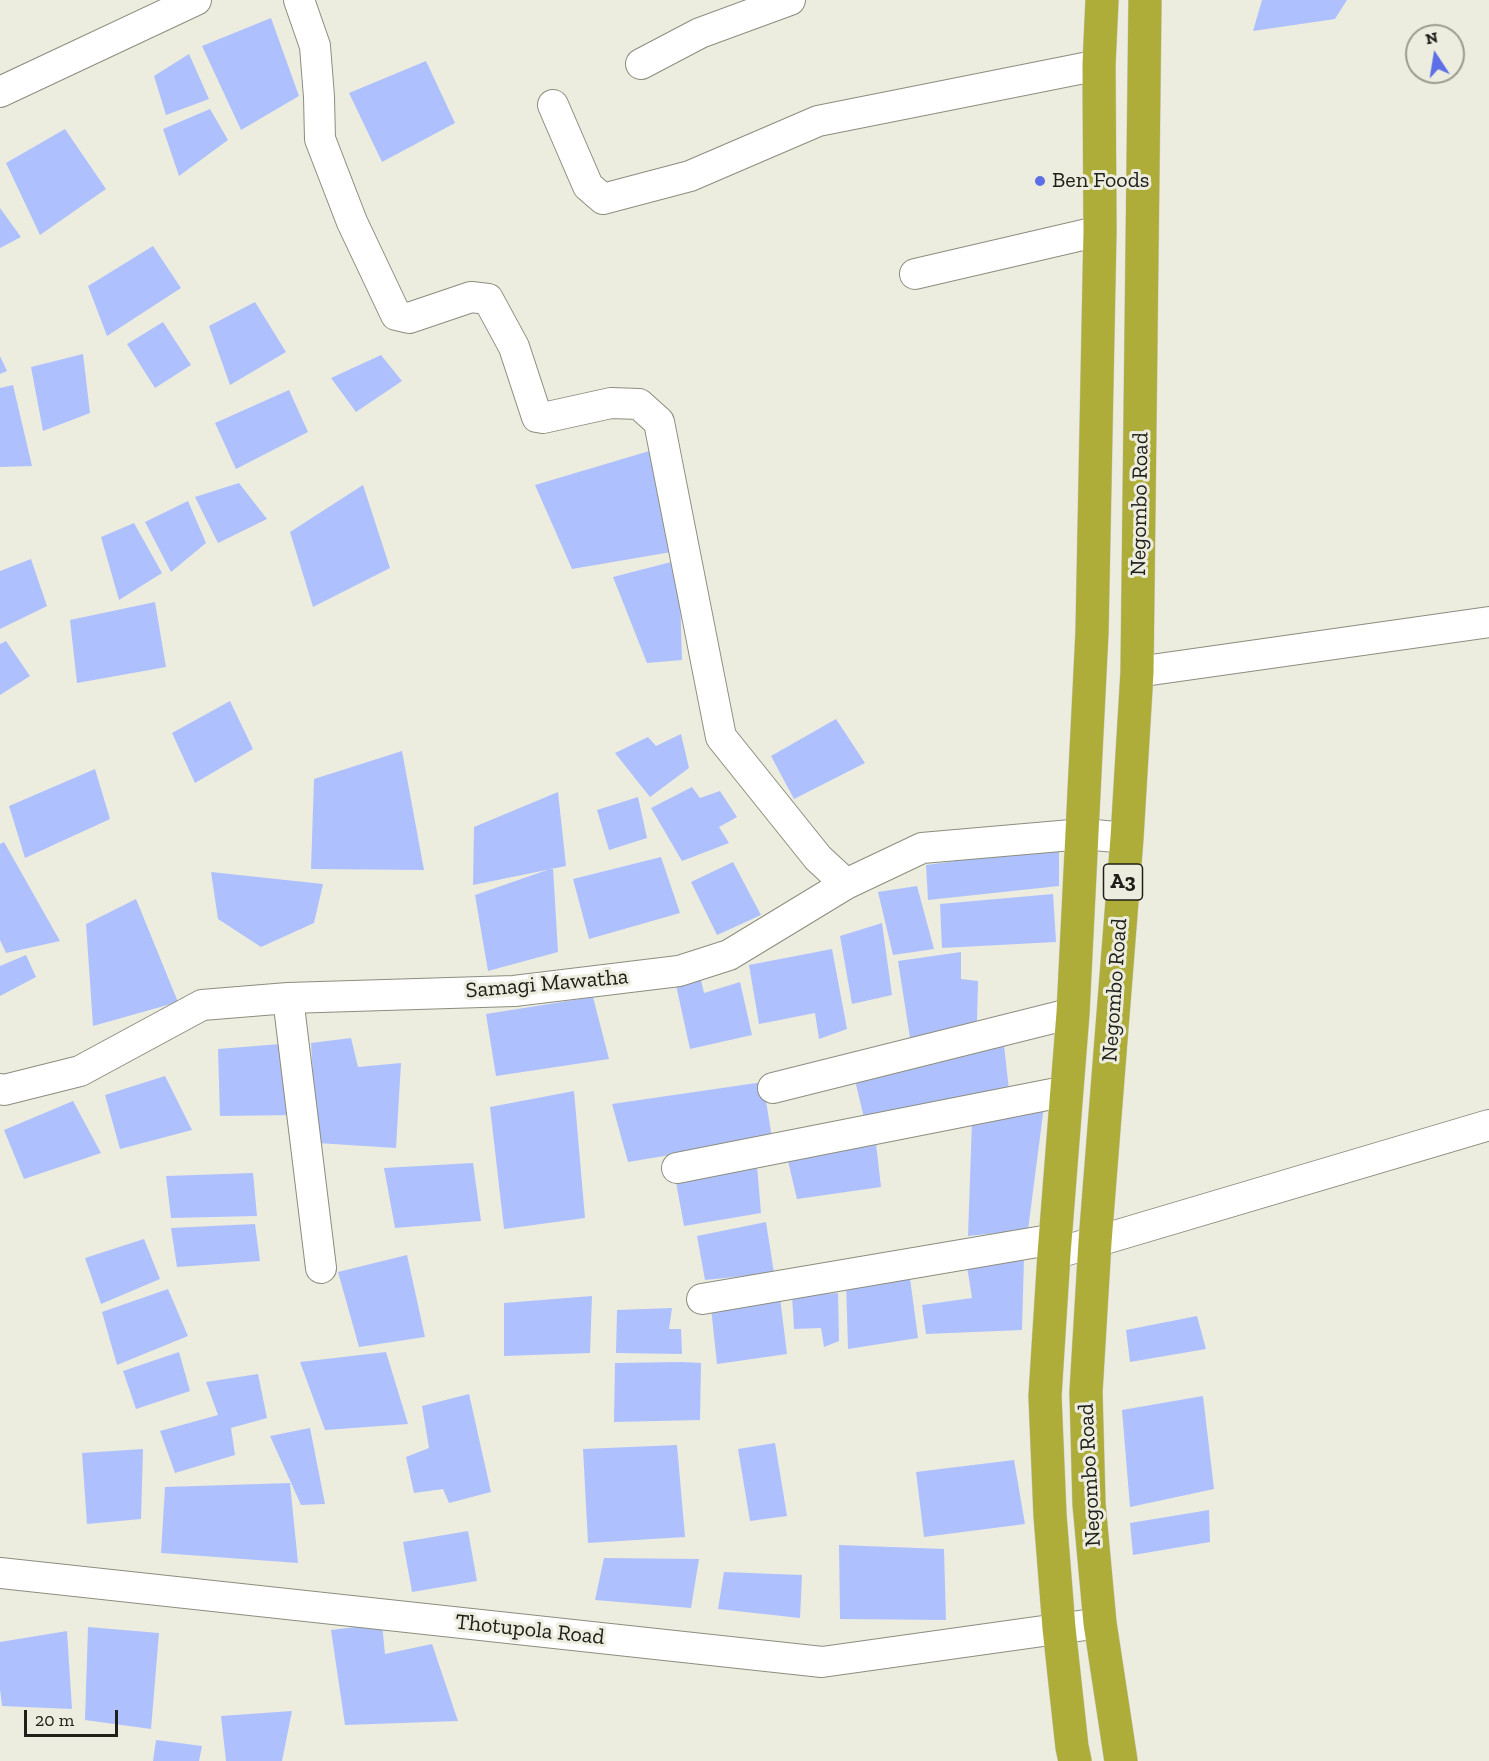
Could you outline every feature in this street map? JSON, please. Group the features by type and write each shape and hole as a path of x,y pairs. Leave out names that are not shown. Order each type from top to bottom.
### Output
{"highway":[{"name":"Negombo Road","path":"1075,1761 1059,1628 1050,1515 1045,1396 1054,1246 1073,1013 1092,632 1100,231 1099,65 1102,0"},
{"name":"Negombo Road","path":"1121,1761 1100,1623 1089,1504 1086,1392 1137,672 1145,0"}],"street":[{"path":"0,92 196,0"},
{"path":"299,0 315,46 320,98 320,140 352,222 396,315 409,318 471,297 488,298 514,347 537,417 543,418 611,403 639,404 659,422 721,737 818,858 846,884"},
{"path":"641,64 700,33 790,0"},
{"path":"553,105 588,186 603,200 690,176 818,121 1099,65"},
{"path":"915,274 1100,231"},
{"path":"1137,672 1489,622"},
{"name":"Samagi Mawatha","path":"0,1089 4,1090 80,1071 202,1005 288,998 514,991 679,971 729,955 846,884 922,848 1083,834 1126,838"},
{"path":"288,998 321,1268"},
{"path":"773,1088 1073,1013"},
{"path":"677,1168 1067,1091"},
{"path":"702,1299 1054,1246 1095,1242 1489,1125"},
{"name":"Thotupola Road","path":"0,1573 822,1662 1100,1623"}],"building":[{"path":"1262,0 1347,0 1335,19 1253,31"},
{"path":"271,18 299,96 241,130 202,46"},
{"path":"189,54 209,99 166,115 154,76"},
{"path":"426,61 455,123 382,162 349,93"},
{"path":"210,109 228,140 179,176 163,129"},
{"path":"65,129 106,189 40,235 6,163"},
{"path":"0,208 21,237 0,248"},
{"path":"153,246 181,288 107,336 88,286"},
{"path":"255,302 286,352 230,385 209,326"},
{"path":"163,322 191,365 155,388 127,344"},
{"path":"83,354 90,413 43,431 31,367"},
{"path":"381,355 402,381 356,412 331,378"},
{"path":"0,356 7,371 0,374"},
{"path":"13,385 32,466 0,467 0,388"},
{"path":"289,390 308,432 236,469 215,423"},
{"path":"656,449 683,550 572,569 535,485"},
{"path":"239,483 267,519 218,543 195,497"},
{"path":"363,485 390,568 313,607 290,532"},
{"path":"188,501 206,543 171,572 145,522"},
{"path":"134,523 162,573 119,600 101,537"},
{"path":"31,559 47,606 0,629 0,571"},
{"path":"679,560 682,660 647,663 613,577"},
{"path":"155,602 166,667 77,683 70,620"},
{"path":"6,641 30,676 0,695 0,644"},
{"path":"230,701 253,749 195,783 172,733"},
{"path":"836,719 865,763 794,799 771,756"},
{"path":"681,734 689,768 650,797 615,753 648,737 656,746"},
{"path":"402,751 424,870 311,869 314,779"},
{"path":"95,769 110,819 25,858 9,806"},
{"path":"692,787 700,798 720,791 737,817 719,827 729,843 682,861 651,808"},
{"path":"558,792 566,866 473,885 474,827"},
{"path":"638,797 647,838 609,850 597,810"},
{"path":"4,842 60,941 6,953 0,940 0,844"},
{"path":"1059,847 1059,886 928,900 926,865"},
{"path":"661,857 680,913 589,939 573,879"},
{"path":"733,862 761,915 717,935 691,882"},
{"path":"553,868 558,952 488,971 475,895"},
{"path":"211,872 323,884 314,923 261,947 218,919"},
{"path":"917,886 934,949 893,955 878,892"},
{"path":"1053,894 1056,942 942,948 940,904"},
{"path":"136,899 178,1002 93,1026 86,924"},
{"path":"882,923 892,995 852,1004 840,936"},
{"path":"832,949 847,1029 819,1039 815,1013 759,1024 749,965"},
{"path":"961,952 961,979 978,981 977,1022 910,1038 898,961"},
{"path":"26,955 36,977 0,996 0,966"},
{"path":"701,980 704,993 740,982 752,1035 690,1049 676,985"},
{"path":"593,997 609,1059 496,1076 486,1014"},
{"path":"351,1038 358,1067 401,1063 396,1148 317,1143 311,1043"},
{"path":"293,1043 297,1115 220,1116 218,1049"},
{"path":"1004,1045 1009,1090 864,1118 854,1076"},
{"path":"165,1076 192,1130 120,1149 105,1095"},
{"path":"763,1082 772,1138 628,1162 612,1104"},
{"path":"574,1091 585,1218 504,1229 490,1107"},
{"path":"73,1101 101,1153 24,1179 4,1130"},
{"path":"1044,1106 1028,1230 968,1236 972,1120"},
{"path":"876,1143 881,1187 797,1199 787,1157"},
{"path":"473,1163 481,1221 395,1228 384,1168"},
{"path":"757,1166 761,1213 684,1226 676,1182"},
{"path":"253,1173 257,1216 171,1218 166,1176"},
{"path":"766,1222 774,1273 705,1280 697,1236"},
{"path":"255,1224 260,1261 177,1267 171,1228"},
{"path":"144,1239 160,1279 101,1304 85,1258"},
{"path":"407,1255 425,1337 359,1347 338,1272"},
{"path":"1024,1258 1022,1330 926,1334 922,1305 972,1298 966,1260"},
{"path":"909,1271 918,1338 848,1349 846,1282"},
{"path":"168,1289 188,1336 117,1365 102,1312"},
{"path":"838,1293 839,1341 824,1347 821,1328 794,1329 792,1296"},
{"path":"592,1296 590,1353 504,1356 504,1303"},
{"path":"780,1298 787,1354 717,1364 711,1308"},
{"path":"672,1308 669,1329 681,1329 682,1354 616,1353 617,1310"},
{"path":"1197,1316 1206,1349 1130,1362 1126,1330"},
{"path":"179,1352 190,1391 136,1409 123,1371"},
{"path":"386,1352 408,1424 325,1430 300,1362"},
{"path":"615,1363 701,1363 700,1420 614,1422"},
{"path":"258,1374 267,1418 231,1428 235,1455 175,1473 160,1431 218,1415 206,1382"},
{"path":"469,1394 491,1492 449,1503 443,1489 414,1493 406,1457 429,1448 422,1406"},
{"path":"1203,1396 1214,1489 1130,1507 1122,1410"},
{"path":"310,1428 325,1504 301,1505 270,1436"},
{"path":"775,1443 787,1516 750,1521 738,1449"},
{"path":"677,1445 685,1537 588,1543 583,1449"},
{"path":"143,1449 141,1519 87,1524 82,1453"},
{"path":"1014,1460 1025,1524 924,1537 916,1472"},
{"path":"290,1483 298,1563 161,1553 165,1487"},
{"path":"1209,1510 1210,1542 1133,1555 1130,1523"},
{"path":"468,1531 477,1581 412,1592 403,1542"},
{"path":"839,1545 944,1549 946,1620 840,1619"},
{"path":"604,1558 699,1559 691,1608 595,1600"},
{"path":"724,1572 802,1575 800,1618 718,1609"},
{"path":"382,1624 385,1654 432,1644 458,1721 345,1725 331,1630"},
{"path":"88,1627 159,1633 151,1729 85,1720"},
{"path":"67,1631 72,1709 2,1706 0,1642"},
{"path":"292,1711 282,1761 226,1761 221,1716"},
{"path":"156,1740 202,1746 199,1761 153,1761"}],"place":[{"name":"Ben Foods","path":"1040,181"}]}
